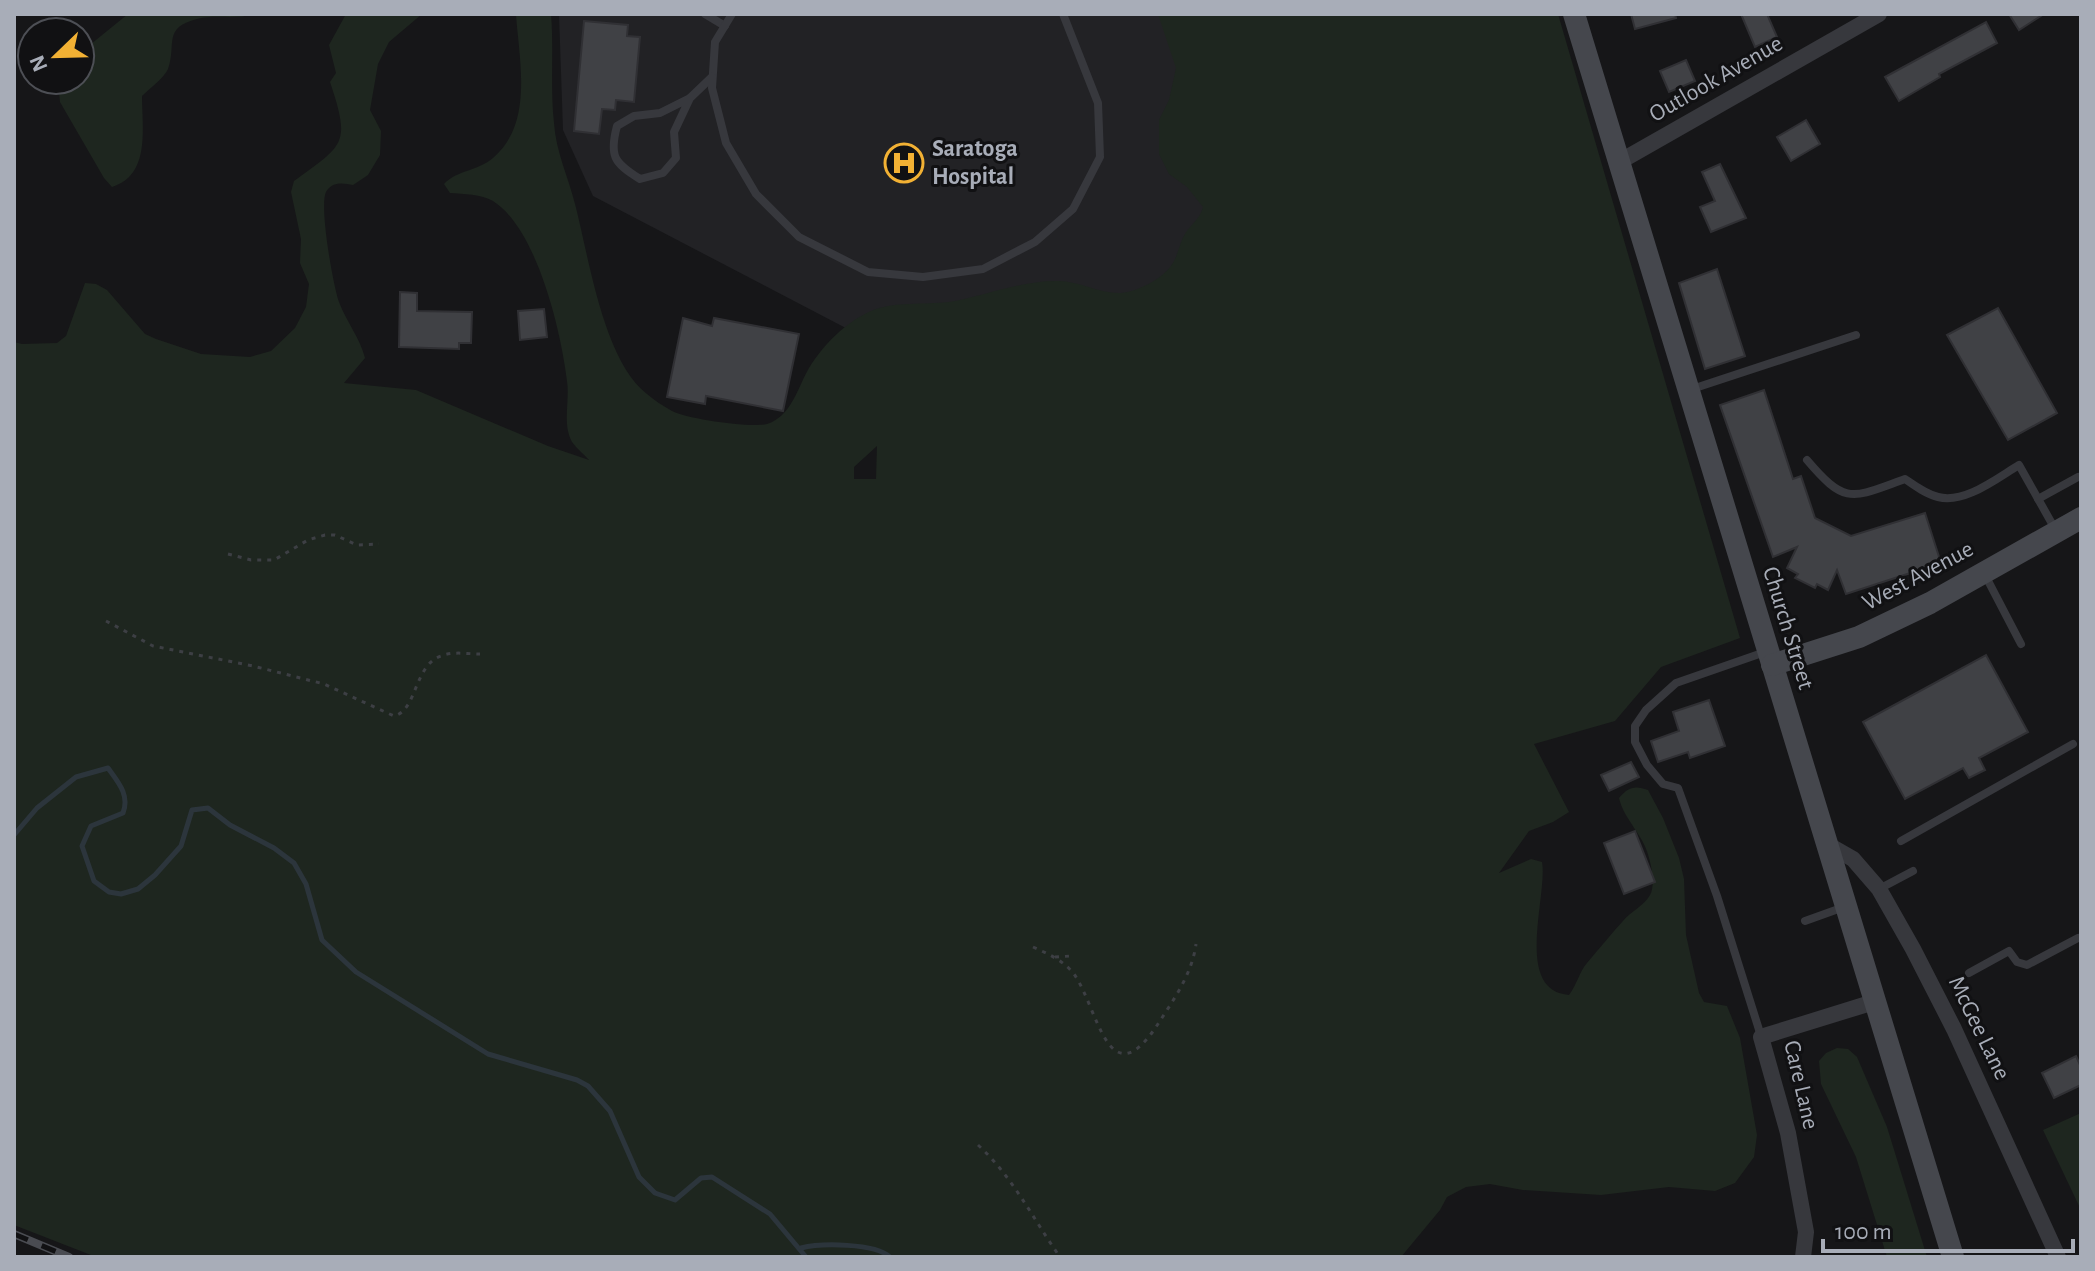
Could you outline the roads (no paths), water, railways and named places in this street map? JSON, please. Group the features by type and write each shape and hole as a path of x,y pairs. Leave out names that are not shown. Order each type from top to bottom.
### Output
{"main road":[{"name":"Church Street","path":"1574,14 1953,1257"},
{"name":"West Avenue","path":"1770,658 1859,637 1930,603 2081,518"}],"street":[{"name":"Outlook Avenue","path":"1619,162 1879,14"},
{"name":"McGee Lane","path":"1825,843 1853,859 1879,889 1954,1029 2058,1257"},
{"name":"Care Lane","path":"1803,1257 1806,1232 1788,1133 1761,1037 1874,1002"}],"lane":[{"path":"705,14 725,26"},
{"path":"732,14 715,42 712,88 726,143 756,194 799,237 868,272 923,277 983,269 1035,242 1073,209 1100,157 1098,103 1063,14"},
{"path":"690,98 674,132 676,158 663,173 640,179 620,167 611,146 617,126 634,116 660,113 690,98 713,77"},
{"path":"1688,390 1856,335"},
{"path":"1807,460 1837,491 1850,495 1905,479 1935,497 1948,499 1986,484 2019,465 2056,531"},
{"path":"2038,499 2078,477"},
{"path":"1983,572 2021,644"},
{"path":"1761,1037 1717,896 1678,788 1663,784 1647,765 1635,742 1635,726 1646,710 1676,683 1770,658"},
{"path":"1901,841 2073,744"},
{"path":"1879,889 1913,871"},
{"path":"1805,921 1845,907"},
{"path":"1969,973 2009,951 2017,962 2027,965 2078,938"}],"waterway":[{"path":"14,835 37,808 76,777 108,768 124,795 123,813 91,826 82,846 94,881 109,892 121,894 138,889 155,875 181,846 192,810 208,808 230,825 274,848 294,863 306,884 322,940 356,972 488,1054 588,1086 610,1111 639,1177 655,1193 675,1200 701,1178 712,1177 770,1214 806,1257"},
{"path":"801,1248 821,1245 861,1247 883,1252 890,1257"}],"railway":[{"path":"14,1234 69,1257"}],"place":[{"name":"Saratoga Hospital","path":"904,163"}]}
